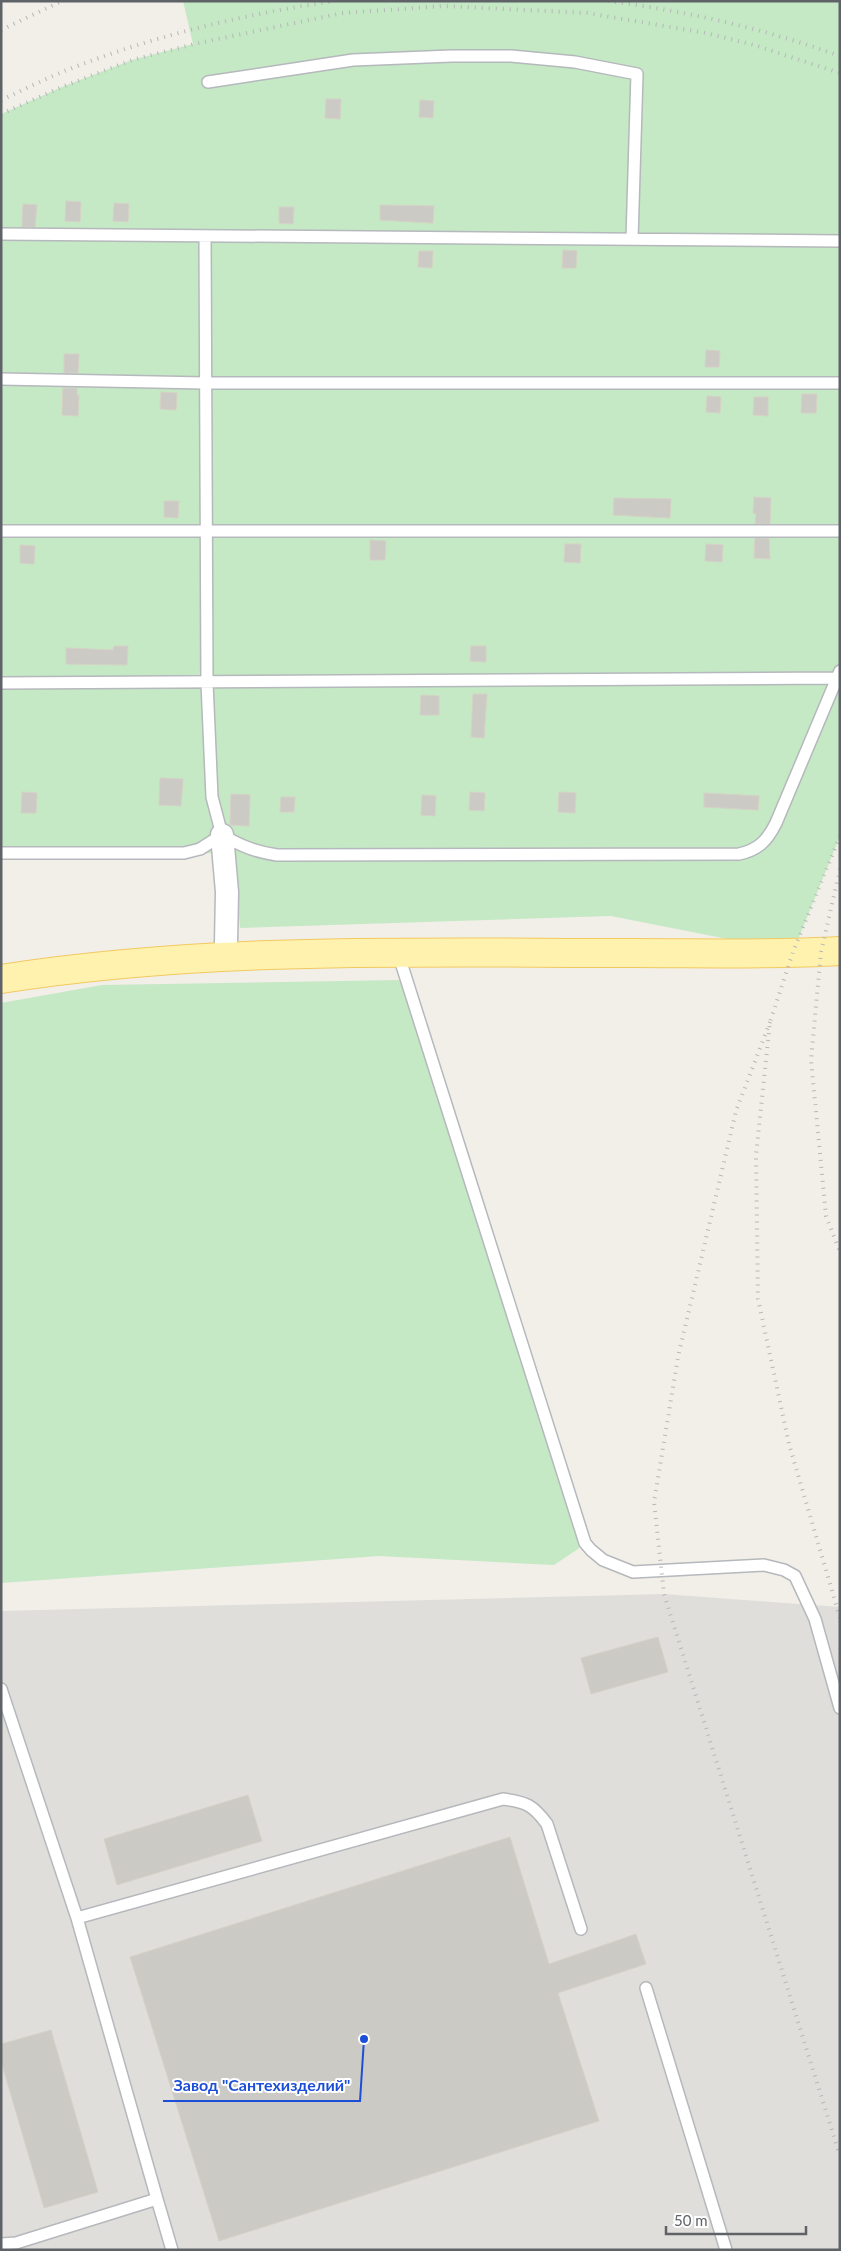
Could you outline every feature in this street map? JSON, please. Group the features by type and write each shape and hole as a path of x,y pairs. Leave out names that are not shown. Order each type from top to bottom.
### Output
{"main road":[{"path":"1,979 70,968 228,956 398,953 793,952 840,950"}],"street":[{"path":"222,835 226,855 226,943 228,956"}],"lane":[{"path":"208,82 354,60 451,56 511,56 575,62 637,74 632,239"},
{"path":"1,234 840,240"},
{"path":"1,683 206,683 838,674 776,823 769,838 760,847 738,854 277,855 242,847 222,835 212,797 206,683 205,236"},
{"path":"1,379 205,383 840,383"},
{"path":"1,531 840,532"},
{"path":"1,853 184,853 200,849 222,835"},
{"path":"398,953 586,1543 603,1560 633,1572 764,1566 784,1570 795,1576 815,1619 840,1708"},
{"path":"1,1689 78,1918 156,2199 172,2250"},
{"path":"78,1918 503,1799 524,1801 540,1814 547,1824 581,1929"},
{"path":"646,1988 726,2250"},
{"path":"1,2244 16,2243 156,2199"}],"shaded area":[{"path":"664,1594 840,1607 840,2250 1,2250 1,1611"}],"green space":[{"path":"183,1 840,1 840,836 793,952 611,916 240,928 234,853 1,855 1,114 62,87 132,60 193,44"},
{"path":"400,980 582,1544 578,1549 554,1565 379,1556 1,1583 1,1003 102,985"}],"building":[{"path":"326,99 341,99 340,119 325,118"},
{"path":"420,100 434,101 433,118 419,117"},
{"path":"66,201 81,202 80,222 65,221"},
{"path":"114,203 129,204 128,222 113,221"},
{"path":"23,204 37,205 35,227 22,227"},
{"path":"380,205 434,206 433,223 380,220"},
{"path":"279,207 294,207 293,224 279,223"},
{"path":"563,250 577,251 576,268 562,268"},
{"path":"419,251 433,251 432,268 418,267"},
{"path":"706,350 720,351 719,367 705,367"},
{"path":"64,354 79,354 78,373 64,373"},
{"path":"63,388 77,388 77,395 79,395 78,416 62,415"},
{"path":"161,392 177,393 176,410 160,409"},
{"path":"802,394 817,394 816,413 801,413"},
{"path":"707,396 721,397 720,413 706,412"},
{"path":"754,397 768,397 768,416 753,415"},
{"path":"754,497 771,498 770,524 755,524 756,514 753,513"},
{"path":"614,498 671,499 670,518 613,515"},
{"path":"164,501 179,501 178,518 164,517"},
{"path":"755,538 769,538 770,559 754,558"},
{"path":"370,540 386,541 385,560 370,560"},
{"path":"565,544 581,544 580,563 564,562"},
{"path":"706,544 723,545 722,562 705,561"},
{"path":"20,545 35,546 34,564 20,563"},
{"path":"114,646 128,646 127,665 66,664 66,648 113,650"},
{"path":"471,646 486,646 486,662 470,661"},
{"path":"473,694 487,694 484,738 471,737"},
{"path":"421,695 439,696 439,715 420,715"},
{"path":"160,778 183,779 181,806 159,805"},
{"path":"22,792 37,793 36,813 21,813"},
{"path":"470,792 485,793 484,811 469,810"},
{"path":"559,792 576,793 575,813 558,812"},
{"path":"704,793 759,796 758,810 704,807"},
{"path":"231,794 250,795 249,826 230,825"},
{"path":"422,795 436,796 435,816 421,815"},
{"path":"281,797 295,797 294,812 280,812"},
{"path":"658,1637 668,1672 591,1694 581,1658"},
{"path":"248,1795 262,1841 117,1885 104,1839"},
{"path":"510,1837 549,1964 636,1934 646,1964 558,1993 599,2121 219,2241 130,1957"},
{"path":"51,2030 98,2192 44,2208 1,2061 1,2044"}],"railway":[{"path":"1,30 62,1"},
{"path":"1,100 67,70 132,47 199,28 267,12 335,1"},
{"path":"608,1 726,22 783,37 840,56"},
{"path":"1,114 62,87 132,60 194,44 343,13 445,6 587,13 706,33 754,45 840,73"},
{"path":"840,836 793,952 770,1022 756,1155 758,1299 789,1444 840,1618"},
{"path":"840,869 821,952 811,1060 826,1216 840,1252"},
{"path":"770,1022 736,1111 678,1357 654,1502 664,1594 840,2156"}],"place":[{"name":"Завод \"Сантехизделий\"","path":"364,2039"}]}
